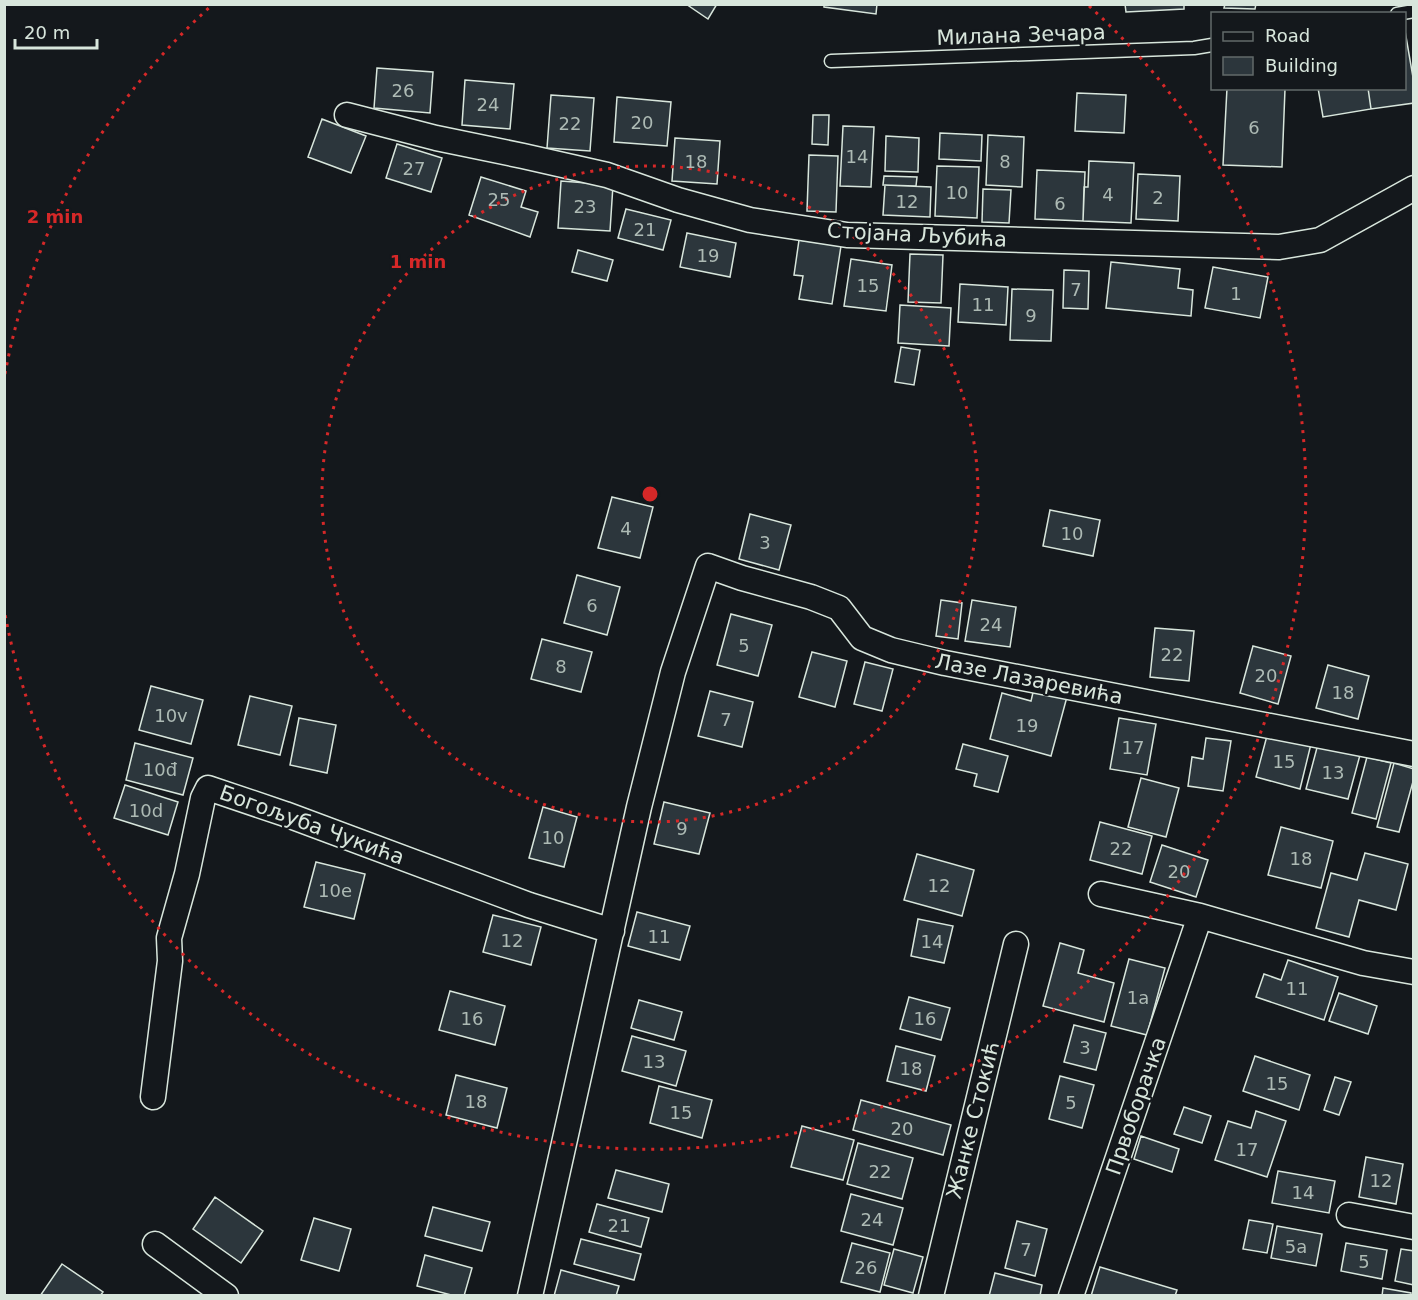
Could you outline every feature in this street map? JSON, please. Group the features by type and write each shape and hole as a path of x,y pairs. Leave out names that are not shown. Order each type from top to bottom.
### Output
{"street":[{"name":"Стојана Љубића","path":"347,115 436,138 607,175 678,200 750,220 847,235 1280,247 1320,240 1413,188"},
{"name":"Лазе Лазаревића","path":"612,931 644,784 673,672 708,566 742,579 811,597 839,608 862,638 891,650 945,663 1413,754"},
{"name":"Богољуба Чукића","path":"153,1098 170,961 169,938 187,874 203,798 208,788 285,814 529,905 612,931"},
{"path":"1101,894 1200,916 1364,963 1413,972"},
{"name":"Првоборачка","path":"1071,1296 1200,916"},
{"path":"530,1296 612,931"},
{"name":"Жанке Стокић","path":"931,1296 1016,944"},
{"path":"1349,1215 1413,1227"},
{"path":"155,1244 226,1296"}],"lane":[{"name":"Милана Зечара","path":"831,61 1194,48 1211,45"}],"building":[{"path":"686,4 717,4 708,19"},
{"path":"824,4 877,4 876,14 824,7"},
{"path":"1125,4 1184,4 1184,9 1126,12"},
{"path":"1225,4 1256,4 1255,9 1224,8"},
{"path":"1406,37 1414,83 1414,103 1371,109 1368,90 1406,90"},
{"path":"377,68 433,72 430,113 374,108"},
{"path":"465,80 514,84 510,129 462,125"},
{"path":"1227,90 1285,90 1282,167 1223,165"},
{"path":"1318,90 1368,90 1371,109 1323,117"},
{"path":"1077,93 1126,95 1124,133 1075,131"},
{"path":"551,95 594,98 590,151 547,148"},
{"path":"617,97 671,102 667,146 614,142"},
{"path":"813,115 829,115 828,145 812,144"},
{"path":"322,119 366,136 351,173 308,157"},
{"path":"843,126 874,127 871,187 840,186"},
{"path":"940,133 982,135 981,161 939,159"},
{"path":"988,135 1024,137 1022,187 986,185"},
{"path":"886,136 919,138 918,172 885,171"},
{"path":"675,138 720,141 717,184 672,181"},
{"path":"397,144 442,158 431,192 386,178"},
{"path":"809,155 838,156 836,212 807,211"},
{"path":"1089,161 1134,163 1131,223 1083,221 1084,187 1088,187"},
{"path":"937,166 979,167 977,218 935,216"},
{"path":"1037,170 1085,172 1083,221 1035,219"},
{"path":"1138,174 1180,176 1178,221 1136,219"},
{"path":"884,176 917,177 916,186 883,185"},
{"path":"481,177 526,191 521,207 538,212 530,237 469,215"},
{"path":"561,181 613,185 610,231 558,228"},
{"path":"885,185 931,187 930,217 883,215"},
{"path":"983,189 1011,190 1009,223 982,222"},
{"path":"626,209 671,220 663,250 618,238"},
{"path":"687,233 736,243 730,277 680,267"},
{"path":"799,240 841,246 832,304 799,299 803,276 794,275"},
{"path":"578,250 613,260 607,281 572,272"},
{"path":"910,254 943,255 941,303 908,302"},
{"path":"851,259 892,265 886,311 844,306"},
{"path":"1111,262 1180,269 1178,288 1193,290 1191,316 1106,308"},
{"path":"1213,267 1268,277 1260,318 1205,308"},
{"path":"1064,270 1089,271 1088,309 1063,308"},
{"path":"960,284 1008,287 1006,325 958,322"},
{"path":"1012,289 1053,290 1051,341 1010,340"},
{"path":"900,305 951,308 949,346 898,343"},
{"path":"901,347 920,350 914,385 895,382"},
{"path":"612,497 653,507 640,558 598,548"},
{"path":"1050,510 1100,520 1093,556 1043,546"},
{"path":"750,514 791,525 779,570 739,559"},
{"path":"577,575 620,587 607,635 564,623"},
{"path":"941,600 962,603 958,639 936,636"},
{"path":"972,600 1016,607 1010,647 965,641"},
{"path":"731,614 772,625 758,676 717,665"},
{"path":"1155,628 1194,631 1189,681 1150,677"},
{"path":"542,639 592,652 581,692 531,679"},
{"path":"1253,646 1291,656 1278,704 1240,693"},
{"path":"812,652 847,661 835,707 799,697"},
{"path":"865,662 893,669 882,711 854,704"},
{"path":"1328,665 1369,676 1358,719 1316,708"},
{"path":"1035,684 1068,693 1051,756 990,739 1002,693 1031,701"},
{"path":"151,686 203,700 191,744 139,730"},
{"path":"710,691 753,702 742,747 698,736"},
{"path":"250,696 292,706 280,755 238,745"},
{"path":"299,718 336,725 327,773 290,765"},
{"path":"1119,718 1156,724 1147,775 1110,769"},
{"path":"1268,732 1311,744 1300,789 1256,777"},
{"path":"1206,738 1231,741 1223,791 1188,786 1192,757 1203,759"},
{"path":"135,743 193,758 183,795 126,780"},
{"path":"963,744 1008,756 998,792 974,786 977,774 956,769"},
{"path":"1318,744 1360,755 1348,799 1306,789"},
{"path":"1367,757 1391,763 1376,819 1352,813"},
{"path":"1394,763 1414,769 1414,778 1399,832 1377,827"},
{"path":"1141,778 1179,788 1166,837 1128,827"},
{"path":"125,785 178,802 168,835 114,818"},
{"path":"664,802 710,813 699,854 654,844"},
{"path":"543,807 577,817 564,867 529,858"},
{"path":"1100,822 1152,836 1142,874 1090,860"},
{"path":"1281,827 1333,841 1321,888 1268,875"},
{"path":"1162,845 1208,860 1196,897 1150,882"},
{"path":"1365,853 1408,864 1396,910 1359,900 1349,937 1316,928 1331,873 1357,880"},
{"path":"917,854 974,870 962,916 904,900"},
{"path":"316,862 365,874 354,919 304,907"},
{"path":"637,912 690,926 680,960 628,946"},
{"path":"493,915 541,927 531,965 483,952"},
{"path":"918,919 953,926 944,963 911,956"},
{"path":"1060,943 1084,950 1078,973 1114,983 1104,1022 1043,1006"},
{"path":"1129,959 1165,968 1147,1035 1111,1026"},
{"path":"1288,960 1338,977 1324,1020 1256,997 1264,974 1281,980"},
{"path":"450,991 505,1006 495,1045 439,1030"},
{"path":"1339,993 1377,1006 1368,1034 1329,1021"},
{"path":"909,997 950,1008 941,1040 900,1029"},
{"path":"639,1000 682,1012 674,1040 631,1028"},
{"path":"1074,1025 1106,1033 1096,1070 1064,1062"},
{"path":"632,1036 686,1051 676,1086 622,1071"},
{"path":"896,1046 935,1056 926,1091 887,1081"},
{"path":"1255,1056 1310,1075 1299,1110 1243,1091"},
{"path":"456,1075 507,1088 497,1128 446,1115"},
{"path":"1060,1076 1094,1085 1082,1128 1049,1119"},
{"path":"1335,1077 1351,1082 1339,1115 1324,1110"},
{"path":"659,1086 712,1100 702,1138 650,1123"},
{"path":"861,1100 951,1125 943,1155 853,1130"},
{"path":"1184,1107 1211,1116 1202,1143 1174,1134"},
{"path":"1256,1111 1286,1121 1267,1177 1215,1160 1228,1121 1251,1128"},
{"path":"802,1126 854,1140 843,1180 791,1167"},
{"path":"1141,1136 1179,1149 1172,1172 1134,1159"},
{"path":"858,1143 913,1158 902,1199 847,1184"},
{"path":"1366,1157 1403,1164 1396,1204 1359,1197"},
{"path":"616,1170 669,1184 662,1212 608,1198"},
{"path":"1278,1171 1335,1181 1329,1213 1272,1203"},
{"path":"851,1194 903,1208 893,1245 841,1231"},
{"path":"215,1197 263,1231 241,1263 193,1229"},
{"path":"597,1204 649,1218 641,1247 589,1232"},
{"path":"433,1207 490,1222 482,1251 425,1236"},
{"path":"314,1218 351,1229 339,1271 301,1260"},
{"path":"1249,1220 1273,1224 1267,1253 1243,1249"},
{"path":"1017,1221 1047,1229 1035,1276 1005,1268"},
{"path":"1277,1226 1322,1234 1316,1266 1271,1258"},
{"path":"581,1239 641,1254 634,1280 574,1264"},
{"path":"852,1243 890,1253 880,1292 841,1282"},
{"path":"1346,1243 1387,1250 1382,1279 1341,1271"},
{"path":"894,1249 923,1257 913,1293 884,1285"},
{"path":"1401,1249 1414,1251 1414,1285 1395,1281"},
{"path":"425,1255 472,1268 464,1296 455,1296 417,1286"},
{"path":"62,1264 103,1292 100,1296 40,1296"},
{"path":"1100,1267 1177,1290 1175,1296 1091,1296"},
{"path":"561,1270 619,1286 616,1296 554,1296"},
{"path":"995,1273 1042,1285 1040,1296 989,1296"},
{"path":"1383,1288 1411,1293 1411,1296 1382,1296"}]}
